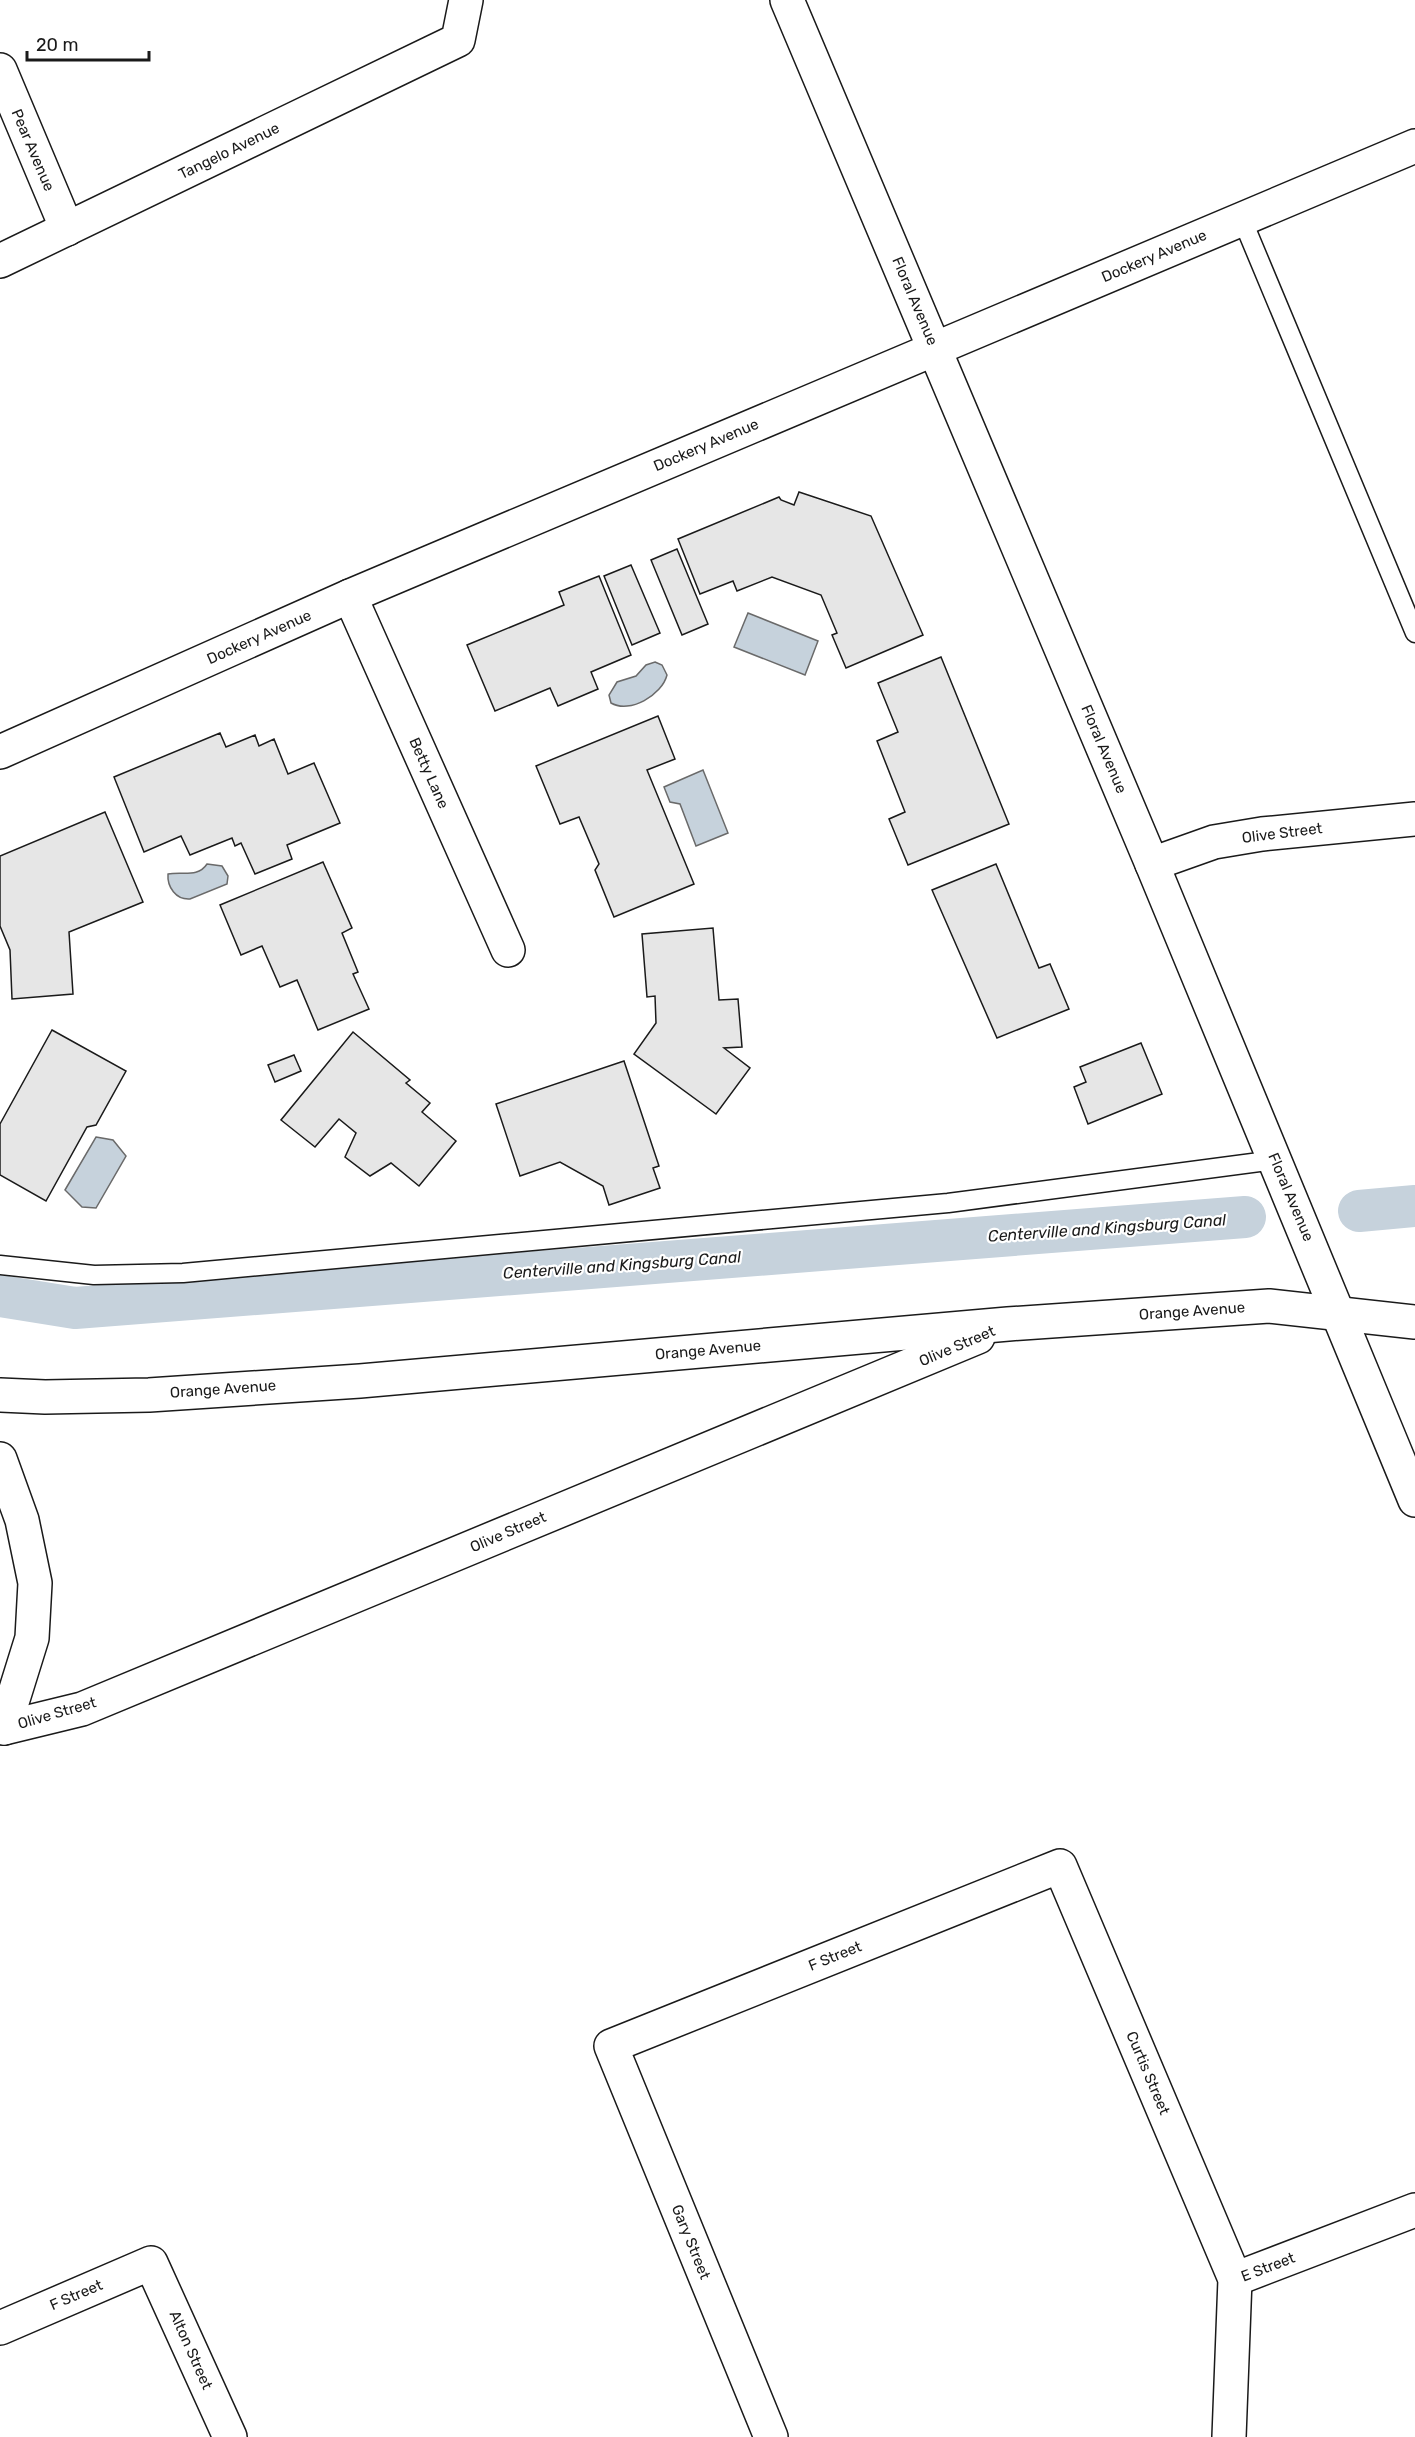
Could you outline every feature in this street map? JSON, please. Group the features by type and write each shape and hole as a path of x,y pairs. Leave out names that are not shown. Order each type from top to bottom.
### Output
{"street":[{"name":"Tangelo Avenue","path":"0,261 459,40 466,0"},
{"name":"Floral Avenue","path":"787,0 1152,864 1415,1500"},
{"name":"Pear Avenue","path":"0,70 67,229"},
{"name":"Dockery Avenue","path":"0,752 350,596 1415,146"},
{"name":"Betty Lane","path":"350,596 508,950"},
{"name":"Olive Street","path":"1152,864 1214,842 1262,834 1415,819"},
{"name":"Orange Avenue","path":"0,1395 45,1397 149,1395 360,1381 1008,1324 1269,1306 1415,1322"},
{"name":"Olive Street","path":"0,1459 22,1520 35,1583 32,1638 4,1728 81,1709 1008,1324"},
{"name":"F Street","path":"611,2046 1060,1866"},
{"name":"Curtis Street","path":"1060,1866 1235,2279"},
{"name":"Gary Street","path":"611,2046 771,2437"},
{"name":"E Street","path":"1229,2437 1235,2279 1415,2210"},
{"name":"F Street","path":"0,2328 151,2263"},
{"name":"Alton Street","path":"151,2263 230,2437"}],"lane":[{"path":"1242,219 1415,633"},
{"path":"0,1265 94,1275 183,1273 948,1203 1275,1160"}],"shaded area":[{"path":"748,613 818,641 805,675 734,647"},
{"path":"655,662 662,665 667,675 652,696 627,706 611,703 609,695 617,682 636,676 646,665"},
{"path":"703,770 728,833 696,846 680,804 670,802 664,787"},
{"path":"207,864 222,866 228,876 227,884 190,899 185,899 173,892 168,874 194,873"},
{"path":"96,1137 113,1140 126,1156 96,1208 82,1207 65,1190"}],"building":[{"path":"799,492 871,516 923,635 846,668 832,635 837,633 821,595 772,577 737,591 733,581 700,594 678,539 779,497 794,505"},
{"path":"677,549 708,624 682,635 651,560"},
{"path":"631,565 660,633 632,645 604,576"},
{"path":"599,576 631,655 591,672 598,689 558,706 550,688 495,711 467,645 564,605 559,592"},
{"path":"941,657 1009,824 908,865 889,819 905,812 877,741 898,732 878,683"},
{"path":"658,716 675,759 647,770 694,884 614,917 595,870 599,864 579,817 560,824 536,766"},
{"path":"220,733 226,747 255,735 259,746 274,739 288,774 314,763 340,823 287,845 292,859 255,874 241,843 235,846 232,838 190,855 181,836 144,852 114,777"},
{"path":"105,812 143,902 69,932 73,994 12,999 10,950 0,926 0,856"},
{"path":"323,862 352,928 342,933 358,972 353,974 369,1009 318,1030 297,980 280,987 262,946 241,955 220,905"},
{"path":"996,864 1039,968 1050,964 1069,1009 997,1038 932,890"},
{"path":"713,928 719,1000 738,999 742,1047 724,1048 750,1068 716,1114 634,1054 656,1023 655,996 647,997 642,934"},
{"path":"52,1030 126,1071 96,1125 87,1127 46,1201 0,1175 0,1124"},
{"path":"353,1032 410,1080 406,1083 430,1103 422,1112 456,1141 419,1186 391,1163 370,1176 345,1157 356,1133 339,1119 315,1147 281,1120"},
{"path":"1141,1043 1162,1094 1088,1124 1074,1087 1086,1082 1080,1067"},
{"path":"294,1055 301,1071 275,1082 268,1065"},
{"path":"624,1061 659,1166 653,1168 660,1188 609,1205 603,1186 560,1162 520,1176 496,1104"}],"waterway":[{"name":"Centerville and Kingsburg Canal","path":"1359,1211 1415,1206"},
{"name":"Centerville and Kingsburg Canal","path":"0,1296 75,1308 1245,1217"}]}
